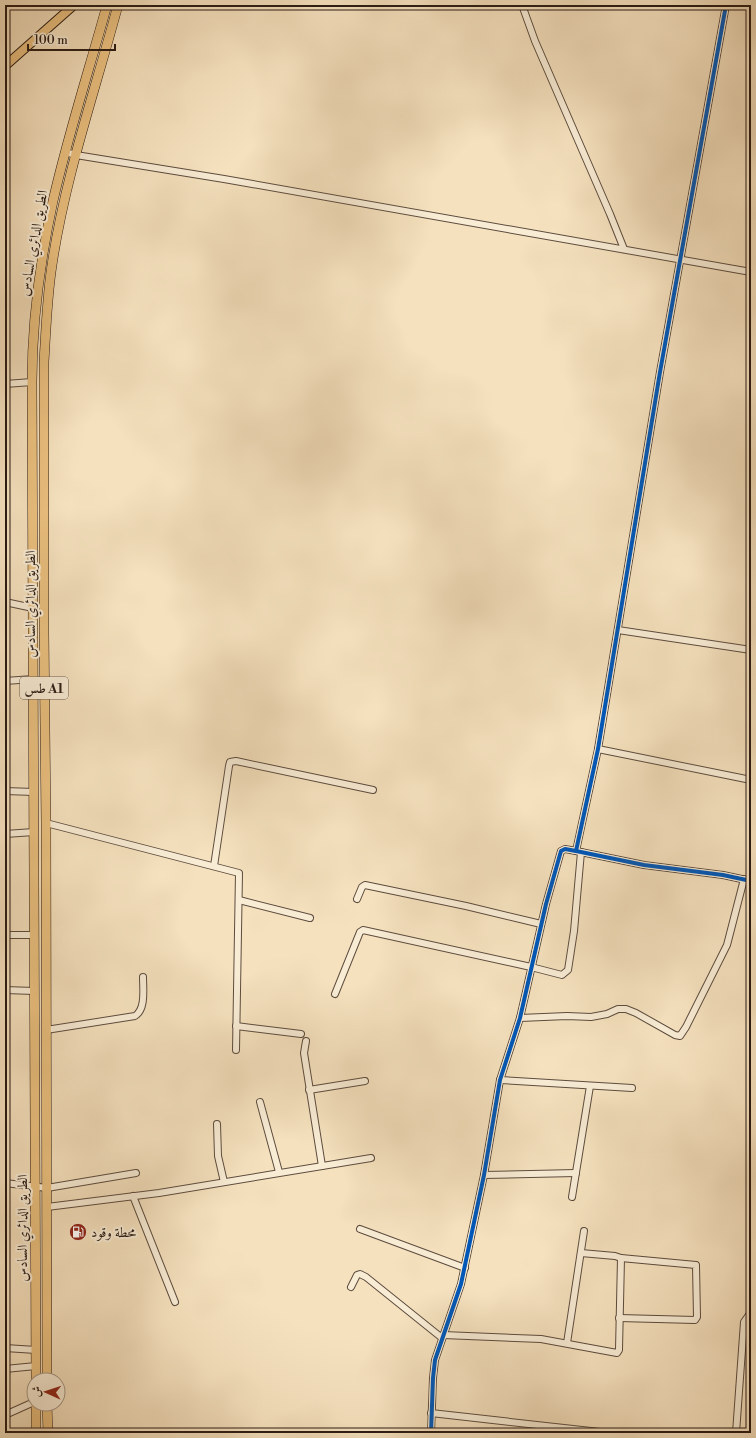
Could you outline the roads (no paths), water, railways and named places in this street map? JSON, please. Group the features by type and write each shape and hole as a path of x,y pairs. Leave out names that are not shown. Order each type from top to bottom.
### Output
{"highway":[{"name":"الطريق الدائري السادس","path":"36,1372 32,361 36,300 53,201 107,5"},
{"name":"الطريق الدائري السادس","path":"48,1372 44,632 44,362 46,318 55,249 62,213 76,155 118,5"},
{"path":"44,247 55,249"},
{"path":"32,361 44,362"},
{"path":"34,845 46,845"},
{"path":"35,1412 36,1433"},
{"path":"48,1412 48,1433"}],"main road":[{"path":"5,66 74,5"}],"street":[{"path":"522,5 535,41 610,214 624,250"},
{"path":"335,994 360,932 363,930 562,975 568,970 574,931 578,851 598,749 659,380 726,5"},
{"path":"66,152 76,155 224,178 751,272"},
{"path":"5,384 32,382"},
{"path":"5,602 33,608"},
{"path":"618,630 751,650"},
{"path":"5,681 33,679"},
{"path":"598,749 751,780"},
{"path":"214,866 230,762 233,761 373,790"},
{"path":"5,791 34,792"},
{"path":"46,823 239,873 236,1050"},
{"path":"5,834 34,832"},
{"path":"431,1433 434,1368 443,1336 458,1298 484,1175 500,1080 520,1018 541,924 561,851 565,849 578,851 644,865 723,875 751,881"},
{"path":"520,1018 567,1016 591,1017 607,1014 618,1009 626,1009 675,1035 680,1036 686,1027 727,945 744,879"},
{"path":"357,899 362,887 365,885 466,906 541,924"},
{"path":"239,900 310,918"},
{"path":"5,935 34,935"},
{"path":"46,1030 135,1016 142,1008 143,977"},
{"path":"5,990 34,991"},
{"path":"236,1026 301,1034"},
{"path":"306,1041 304,1053 322,1166"},
{"path":"500,1080 632,1088"},
{"path":"309,1090 364,1081"},
{"path":"572,1197 590,1086"},
{"path":"260,1102 279,1172"},
{"path":"217,1124 218,1156 224,1182"},
{"path":"47,1206 133,1196 371,1158"},
{"path":"5,1183 47,1188 136,1173"},
{"path":"484,1175 576,1173"},
{"path":"133,1196 175,1302"},
{"path":"360,1229 465,1268"},
{"path":"567,1343 584,1231"},
{"path":"581,1253 696,1265 697,1317 695,1320 619,1318"},
{"path":"351,1287 357,1275 360,1274 366,1277 443,1336 541,1339 617,1353 619,1350 621,1258"},
{"path":"736,1433 744,1322 751,1312"},
{"path":"5,1348 36,1350"},
{"path":"5,1369 36,1366"},
{"path":"5,1415 26,1407"},
{"path":"432,1413 609,1433"}],"place":[{"name":"محطة وقود","path":"78,1232"}]}
